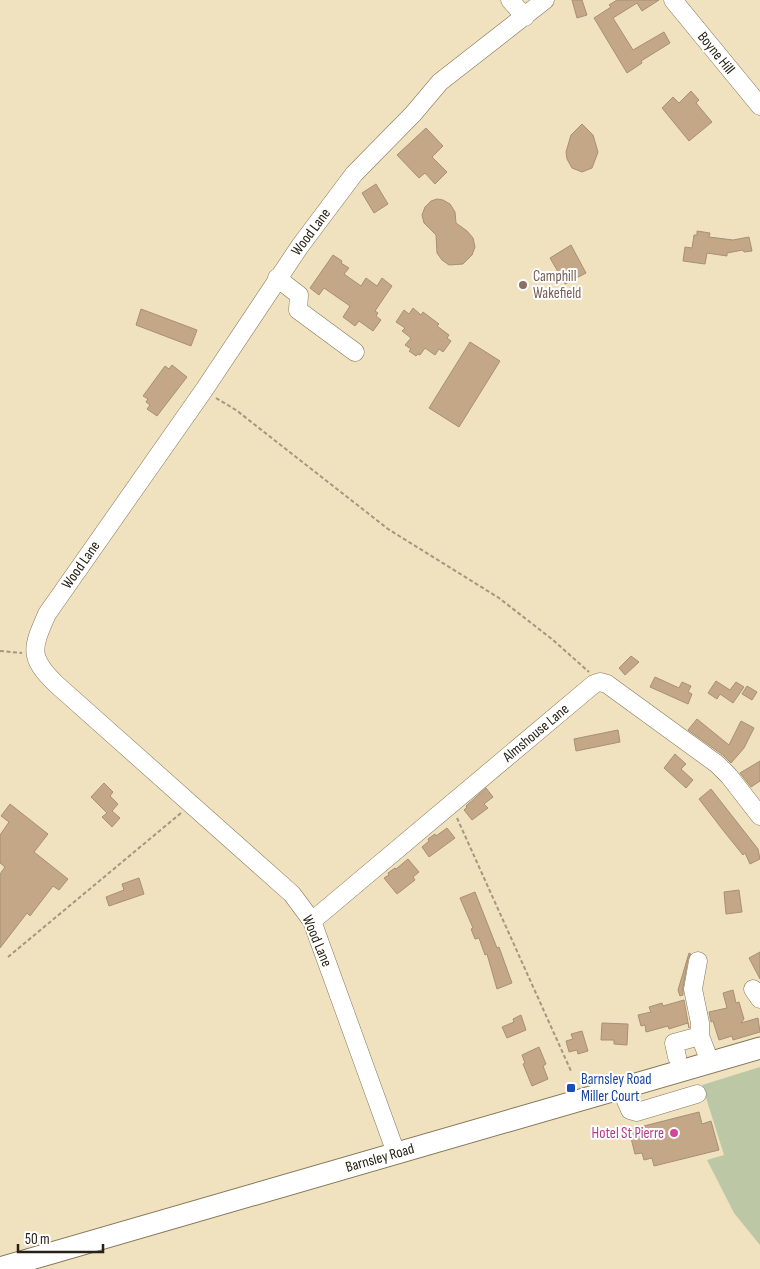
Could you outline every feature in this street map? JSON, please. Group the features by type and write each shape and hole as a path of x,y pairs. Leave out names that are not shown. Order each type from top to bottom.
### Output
{"main road":[{"name":"Barnsley Road","path":"0,1268 760,1048"}],"street":[{"path":"510,0 525,17"},
{"name":"Wood Lane","path":"396,1153 312,921 292,894 46,674 41,669 34,653 37,636 47,614 204,390 278,278 354,174 413,114 440,82 545,0"},
{"name":"Boyne Hill","path":"673,0 760,106"},
{"path":"278,278 299,295 298,310 355,352"},
{"path":"600,682 607,684 717,764 729,776 760,816"},
{"name":"Almshouse Lane","path":"312,921 594,684 600,682"},
{"path":"698,961 692,989 700,1023 700,1036 710,1062"},
{"path":"677,1057 674,1043 700,1036"},
{"path":"621,1089 630,1110 637,1112 697,1094"}],"path":[{"path":"204,390 236,410 388,529 499,598 553,640 600,682"},
{"path":"0,651 34,653"},
{"path":"8,957 193,804"},
{"path":"451,805 571,1071"}],"green space":[{"path":"760,1067 760,1245 734,1213 707,1160 724,1155 702,1085"}],"building":[{"path":"572,0 582,0 587,15 577,18"},
{"path":"617,0 659,0 642,11 637,3 613,18 633,50 664,32 670,43 641,61 642,63 627,73 594,18 611,7 609,5"},
{"path":"691,91 699,100 696,103 712,122 689,141 662,108 673,97 679,103"},
{"path":"582,124 593,135 598,152 592,168 582,172 572,168 567,159 566,152 571,135"},
{"path":"426,128 443,146 432,157 447,172 435,184 425,173 419,178 397,155"},
{"path":"376,184 388,204 374,213 362,193"},
{"path":"437,199 450,204 455,212 456,223 473,238 475,247 472,255 463,264 449,265 442,260 437,253 436,235 424,223 422,215 425,207 431,201"},
{"path":"697,231 710,233 709,237 733,240 749,237 752,251 744,252 743,250 727,253 727,256 707,253 705,264 683,261 685,247 692,248 694,235 697,235"},
{"path":"571,245 586,273 565,284 550,258"},
{"path":"333,255 349,268 344,274 361,286 366,278 377,286 382,278 392,286 375,311 378,313 376,316 381,320 373,331 359,321 355,326 343,317 350,306 324,288 319,295 310,288"},
{"path":"413,308 421,315 423,312 439,324 437,326 449,335 447,338 451,341 443,352 439,349 435,355 425,348 420,355 416,356 409,351 411,349 405,345 411,338 402,331 405,328 396,322 404,310 409,314"},
{"path":"141,309 197,330 191,346 136,325"},
{"path":"470,342 500,361 459,427 429,408"},
{"path":"172,365 187,377 157,416 147,409 150,405 146,402 148,399 143,396 165,366 169,369"},
{"path":"631,656 639,662 625,675 619,668"},
{"path":"655,677 679,688 682,682 691,686 688,692 692,694 688,704 650,687"},
{"path":"716,681 730,690 736,682 744,687 733,703 720,694 717,699 708,693"},
{"path":"747,686 757,692 752,700 742,694"},
{"path":"697,719 729,745 741,721 754,728 744,748 731,763 688,730"},
{"path":"618,730 620,742 576,751 574,739"},
{"path":"675,754 686,764 681,769 693,780 686,788 664,768"},
{"path":"760,761 760,781 751,787 740,773"},
{"path":"104,783 113,792 110,796 118,804 112,811 120,818 112,827 102,817 107,813 91,797"},
{"path":"486,788 493,797 484,804 488,808 472,820 464,810"},
{"path":"711,789 758,849 760,859 750,864 745,853 743,855 699,799"},
{"path":"10,804 48,834 34,852 68,879 59,890 53,886 30,916 27,913 0,948 0,874 5,867 0,863 0,835 9,822 1,816"},
{"path":"447,828 455,838 429,857 422,847 429,841 428,839"},
{"path":"408,859 419,872 413,877 415,880 397,894 384,878"},
{"path":"139,878 144,894 109,906 106,897 124,890 122,884"},
{"path":"739,890 742,912 726,914 724,892"},
{"path":"475,892 497,948 499,947 512,983 497,989 487,954 485,955 479,938 475,939 471,929 473,928 460,898"},
{"path":"760,952 760,979 749,958"},
{"path":"689,953 691,954 688,959 683,995 680,996 678,990"},
{"path":"733,990 736,1003 739,1002 744,1019 741,1023 758,1018 760,1032 733,1040 732,1036 719,1040 709,1012 727,1008 723,993"},
{"path":"684,1000 689,1028 688,1023 669,1029 668,1026 646,1032 645,1025 641,1026 638,1015 651,1012 649,1007 662,1003 663,1006"},
{"path":"521,1015 526,1030 507,1038 502,1027 514,1022 513,1019"},
{"path":"602,1023 628,1024 627,1045 614,1044 614,1040 601,1040"},
{"path":"582,1031 588,1051 578,1054 577,1050 569,1052 566,1041 573,1039 571,1034"},
{"path":"539,1047 546,1064 543,1066 548,1079 532,1086 523,1064 525,1063 522,1055"},
{"name":"Hotel St Pierre","path":"699,1112 702,1124 711,1121 719,1150 654,1166 652,1158 644,1160 642,1153 635,1154 631,1138 634,1137 632,1129"}],"place":[{"name":"Camphill Wakefield","path":"523,285"},
{"name":"Barnsley Road Miller Court","path":"571,1088"},
{"name":"Hotel St Pierre","path":"674,1133"}]}
